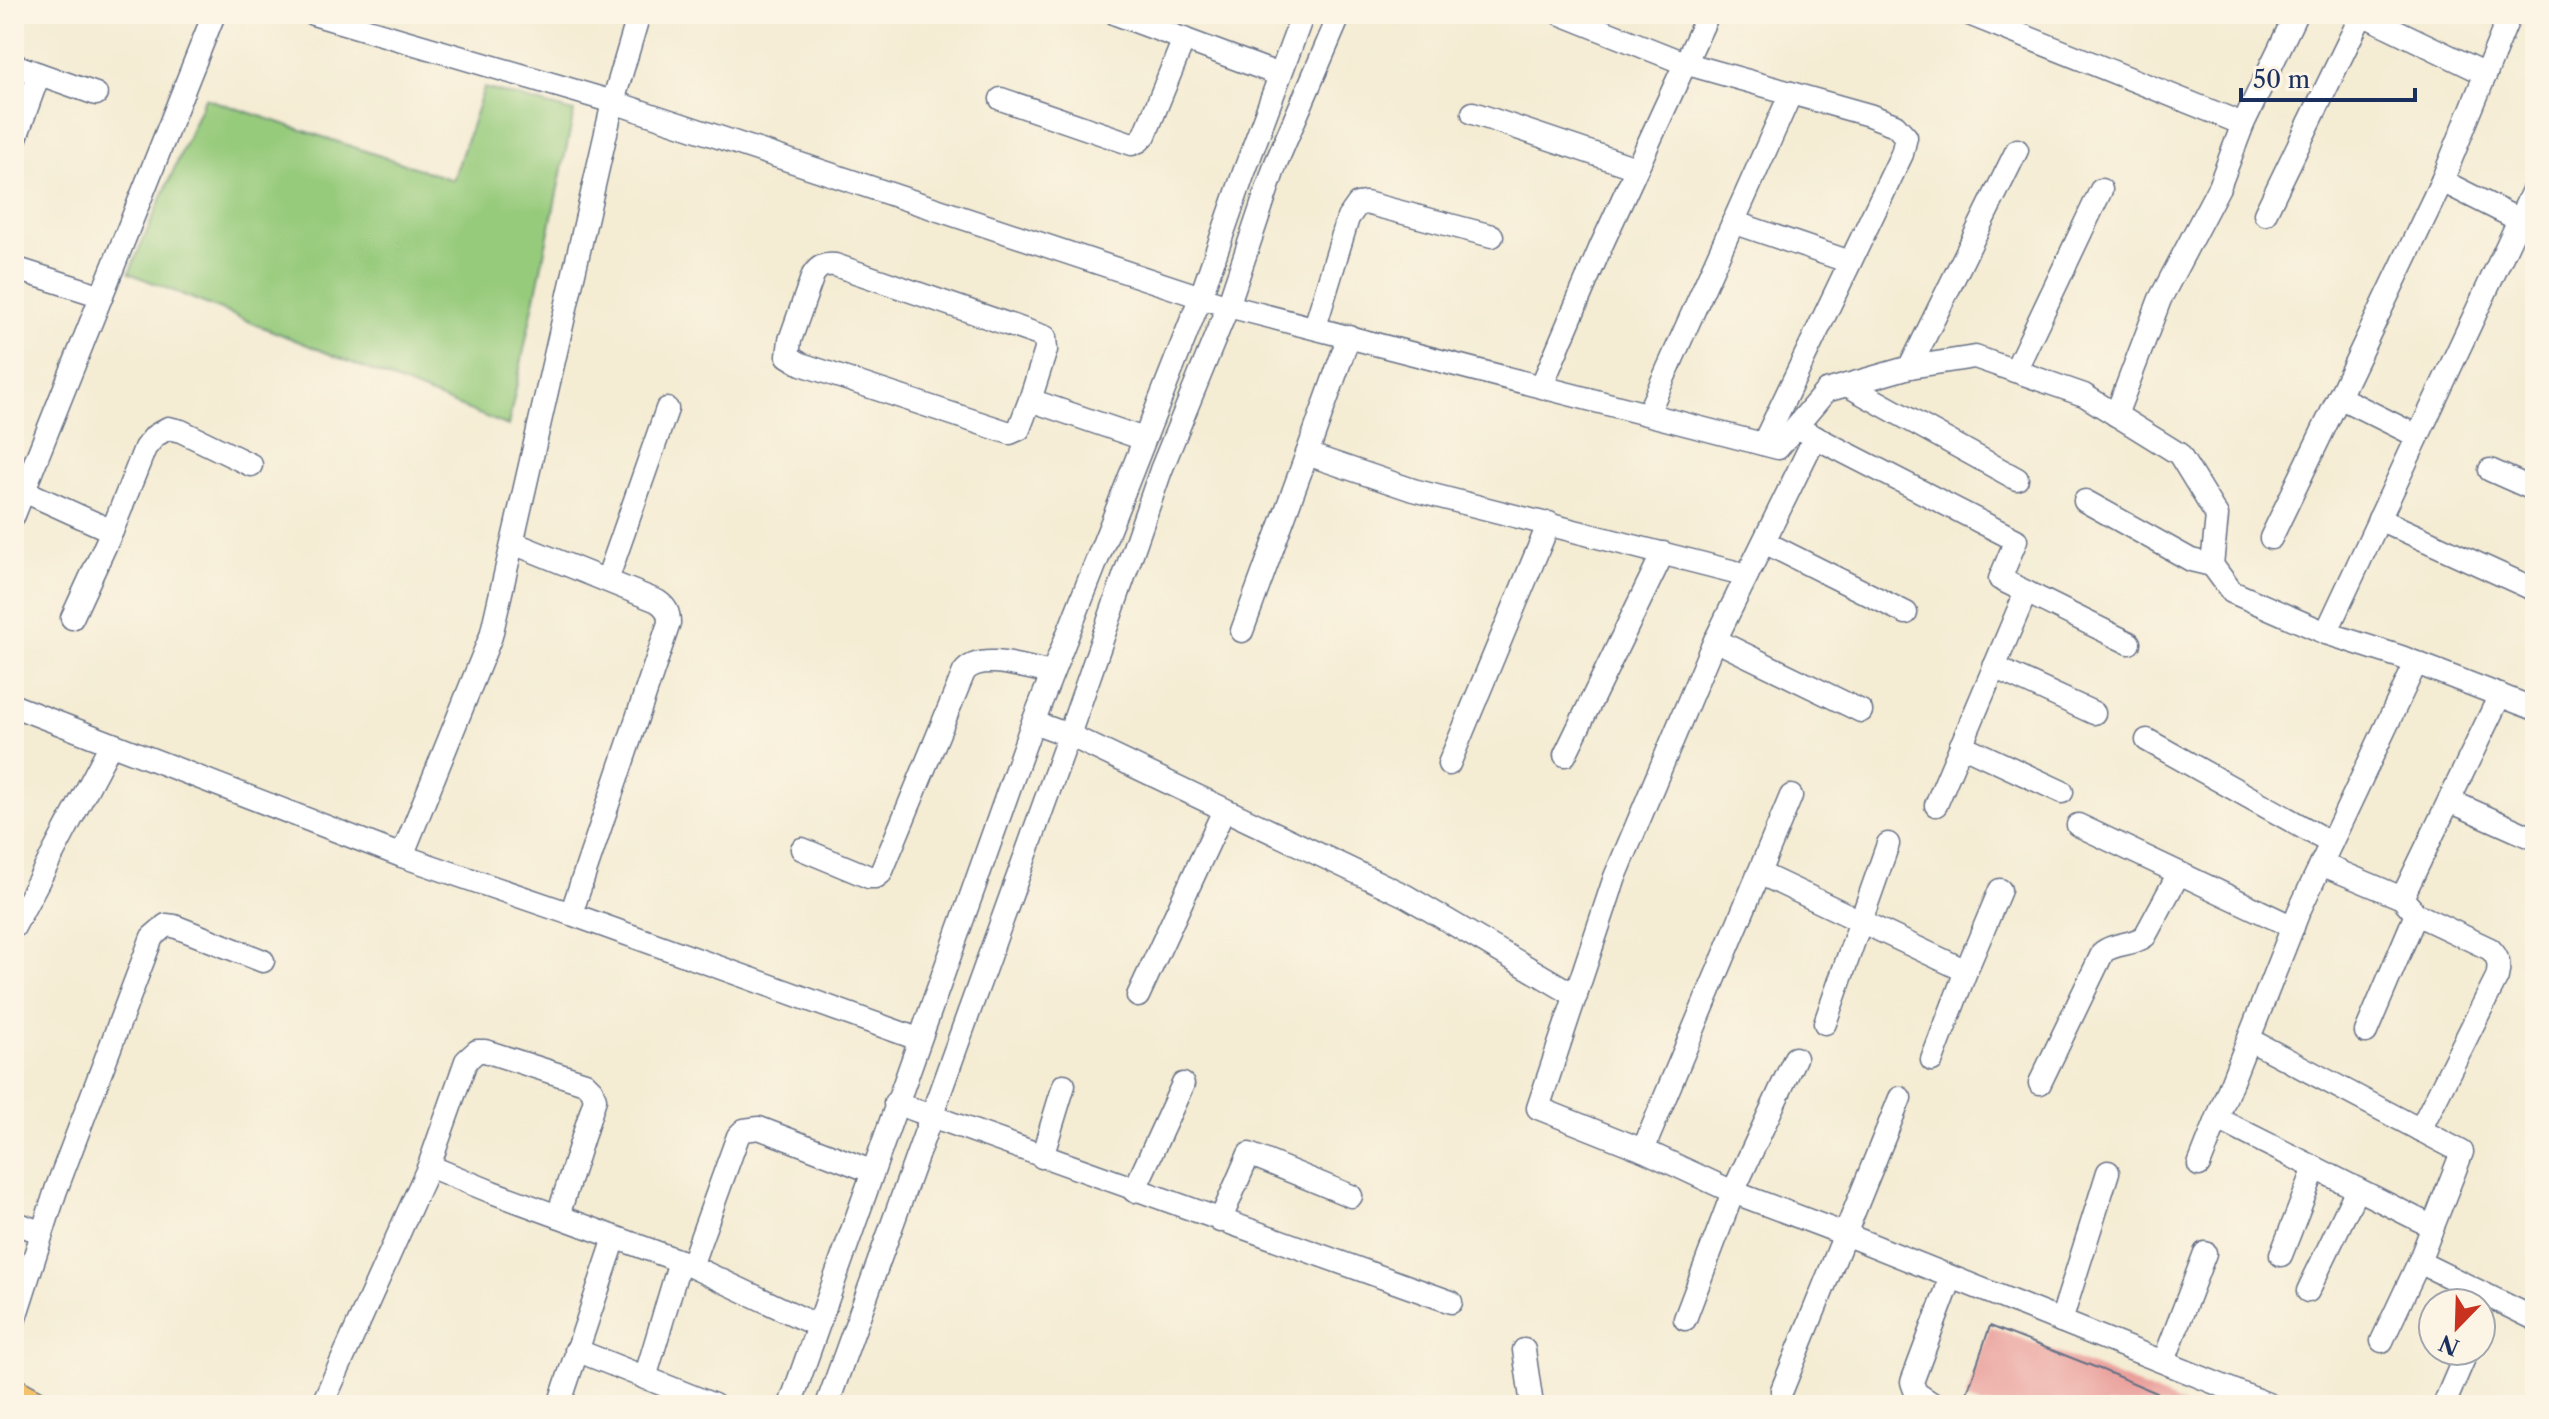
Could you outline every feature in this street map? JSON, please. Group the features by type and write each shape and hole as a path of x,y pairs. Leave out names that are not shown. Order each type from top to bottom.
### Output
{"main road":[{"path":"14,1393 36,1405"}],"street":[{"path":"14,515 214,14"},
{"path":"313,14 613,102 1228,306 1778,448 1805,432"},
{"path":"402,856 491,636 613,102 639,14"},
{"path":"1116,14 1280,75"},
{"path":"790,1405 1033,722 1201,296 1303,14"},
{"path":"827,1405 1069,735 1161,470 1228,306 1276,163 1340,14"},
{"path":"1561,14 1684,63 1895,125 1906,137 1902,154 1763,444"},
{"path":"1542,385 1636,168 1708,14"},
{"path":"1969,14 2003,20 2243,124"},
{"path":"2116,415 2160,299 2219,187 2243,124 2296,14"},
{"path":"2265,214 2362,14 2404,24 2486,74"},
{"path":"2271,538 2442,181 2510,14"},
{"path":"1001,99 1132,144 1145,135 1184,39"},
{"path":"14,65 96,94"},
{"path":"14,143 39,74"},
{"path":"1648,413 1791,93"},
{"path":"1473,113 1636,168"},
{"path":"1910,367 2017,150"},
{"path":"2442,181 2527,224"},
{"path":"2326,633 2417,436 2527,224 2535,186"},
{"path":"2015,371 2101,190"},
{"path":"1315,327 1348,218 1358,204 1366,203 1492,236"},
{"path":"1733,222 1850,262"},
{"path":"825,265 835,265 1045,337 1046,350 1030,400 1019,429 1010,433 801,364 788,356 790,340 813,275 825,265"},
{"path":"14,268 102,296"},
{"path":"1242,631 1349,336"},
{"path":"2212,565 2217,516 2179,454 2084,395 1975,357 1910,367 1826,391 1805,432 1764,542 1715,640 1615,877 1538,1108 1643,1150 1733,1192 2270,1405"},
{"path":"1847,385 2017,479"},
{"path":"2339,397 2417,436"},
{"path":"1030,400 1144,439"},
{"path":"607,580 667,409"},
{"path":"72,618 112,531 145,448 155,436 168,428 181,431 251,465"},
{"path":"1805,432 2016,540 2000,579 2129,643"},
{"path":"1307,454 1413,490 1747,575"},
{"path":"2490,470 2535,490"},
{"path":"24,491 112,531"},
{"path":"2085,501 2191,560 2212,565 2232,592 2326,633 2416,663 2535,709"},
{"path":"2379,519 2535,590"},
{"path":"1449,764 1549,523"},
{"path":"1764,542 1906,613"},
{"path":"513,543 607,580 664,606 669,614 669,623 571,914"},
{"path":"1565,755 1663,553"},
{"path":"1936,805 2026,592"},
{"path":"1715,640 1861,711"},
{"path":"802,849 869,877 876,877 881,873 970,664 986,661 1052,673"},
{"path":"2199,1165 2293,927 2416,663"},
{"path":"1994,667 2094,713"},
{"path":"2366,1032 2409,906 2450,801 2500,695"},
{"path":"14,706 402,856 918,1039"},
{"path":"1033,722 1069,735 1421,904 1576,996"},
{"path":"2147,740 2331,843"},
{"path":"14,927 111,744"},
{"path":"1961,745 2062,792"},
{"path":"1643,1150 1791,796"},
{"path":"2450,801 2535,839"},
{"path":"1138,996 1224,810"},
{"path":"2078,825 2293,927"},
{"path":"1825,1023 1888,844"},
{"path":"2321,864 2490,949 2500,965 2497,977 2420,1130"},
{"path":"1759,873 1966,971"},
{"path":"2040,1083 2103,952 2109,947 2137,942 2145,936 2179,873"},
{"path":"1932,1060 2000,890"},
{"path":"14,1321 42,1233 141,967 158,930 166,925 174,926 263,961"},
{"path":"2250,1040 2462,1152 2419,1262 2382,1341"},
{"path":"322,1405 429,1166 466,1061 477,1051 585,1083 592,1090 595,1099 558,1216"},
{"path":"1685,1319 1733,1192 1795,1058"},
{"path":"1134,1191 1183,1084"},
{"path":"1042,1157 1064,1085"},
{"path":"1782,1390 1900,1098"},
{"path":"895,1103 1451,1302"},
{"path":"2218,1119 2433,1227"},
{"path":"645,1378 686,1264 738,1136 744,1130 759,1128 871,1171"},
{"path":"1220,1221 1249,1154 1351,1196"},
{"path":"429,1166 686,1264 816,1325"},
{"path":"2281,1255 2315,1168"},
{"path":"2061,1321 2108,1172"},
{"path":"2308,1291 2357,1189"},
{"path":"14,1222 42,1233"},
{"path":"559,1405 615,1238"},
{"path":"2164,1361 2205,1253"},
{"path":"2419,1262 2470,1287"},
{"path":"1934,1405 1916,1393 1912,1382 1951,1278"},
{"path":"2497,1300 2535,1319"},
{"path":"576,1350 690,1400 714,1405"},
{"path":"1524,1350 1532,1405"},
{"path":"2446,1400 2460,1367"}],"green space":[{"path":"484,88 574,112 508,426 129,273 205,98 453,180"}],"building":[{"path":"1990,1326 2185,1405 1982,1405 1965,1399"}]}
